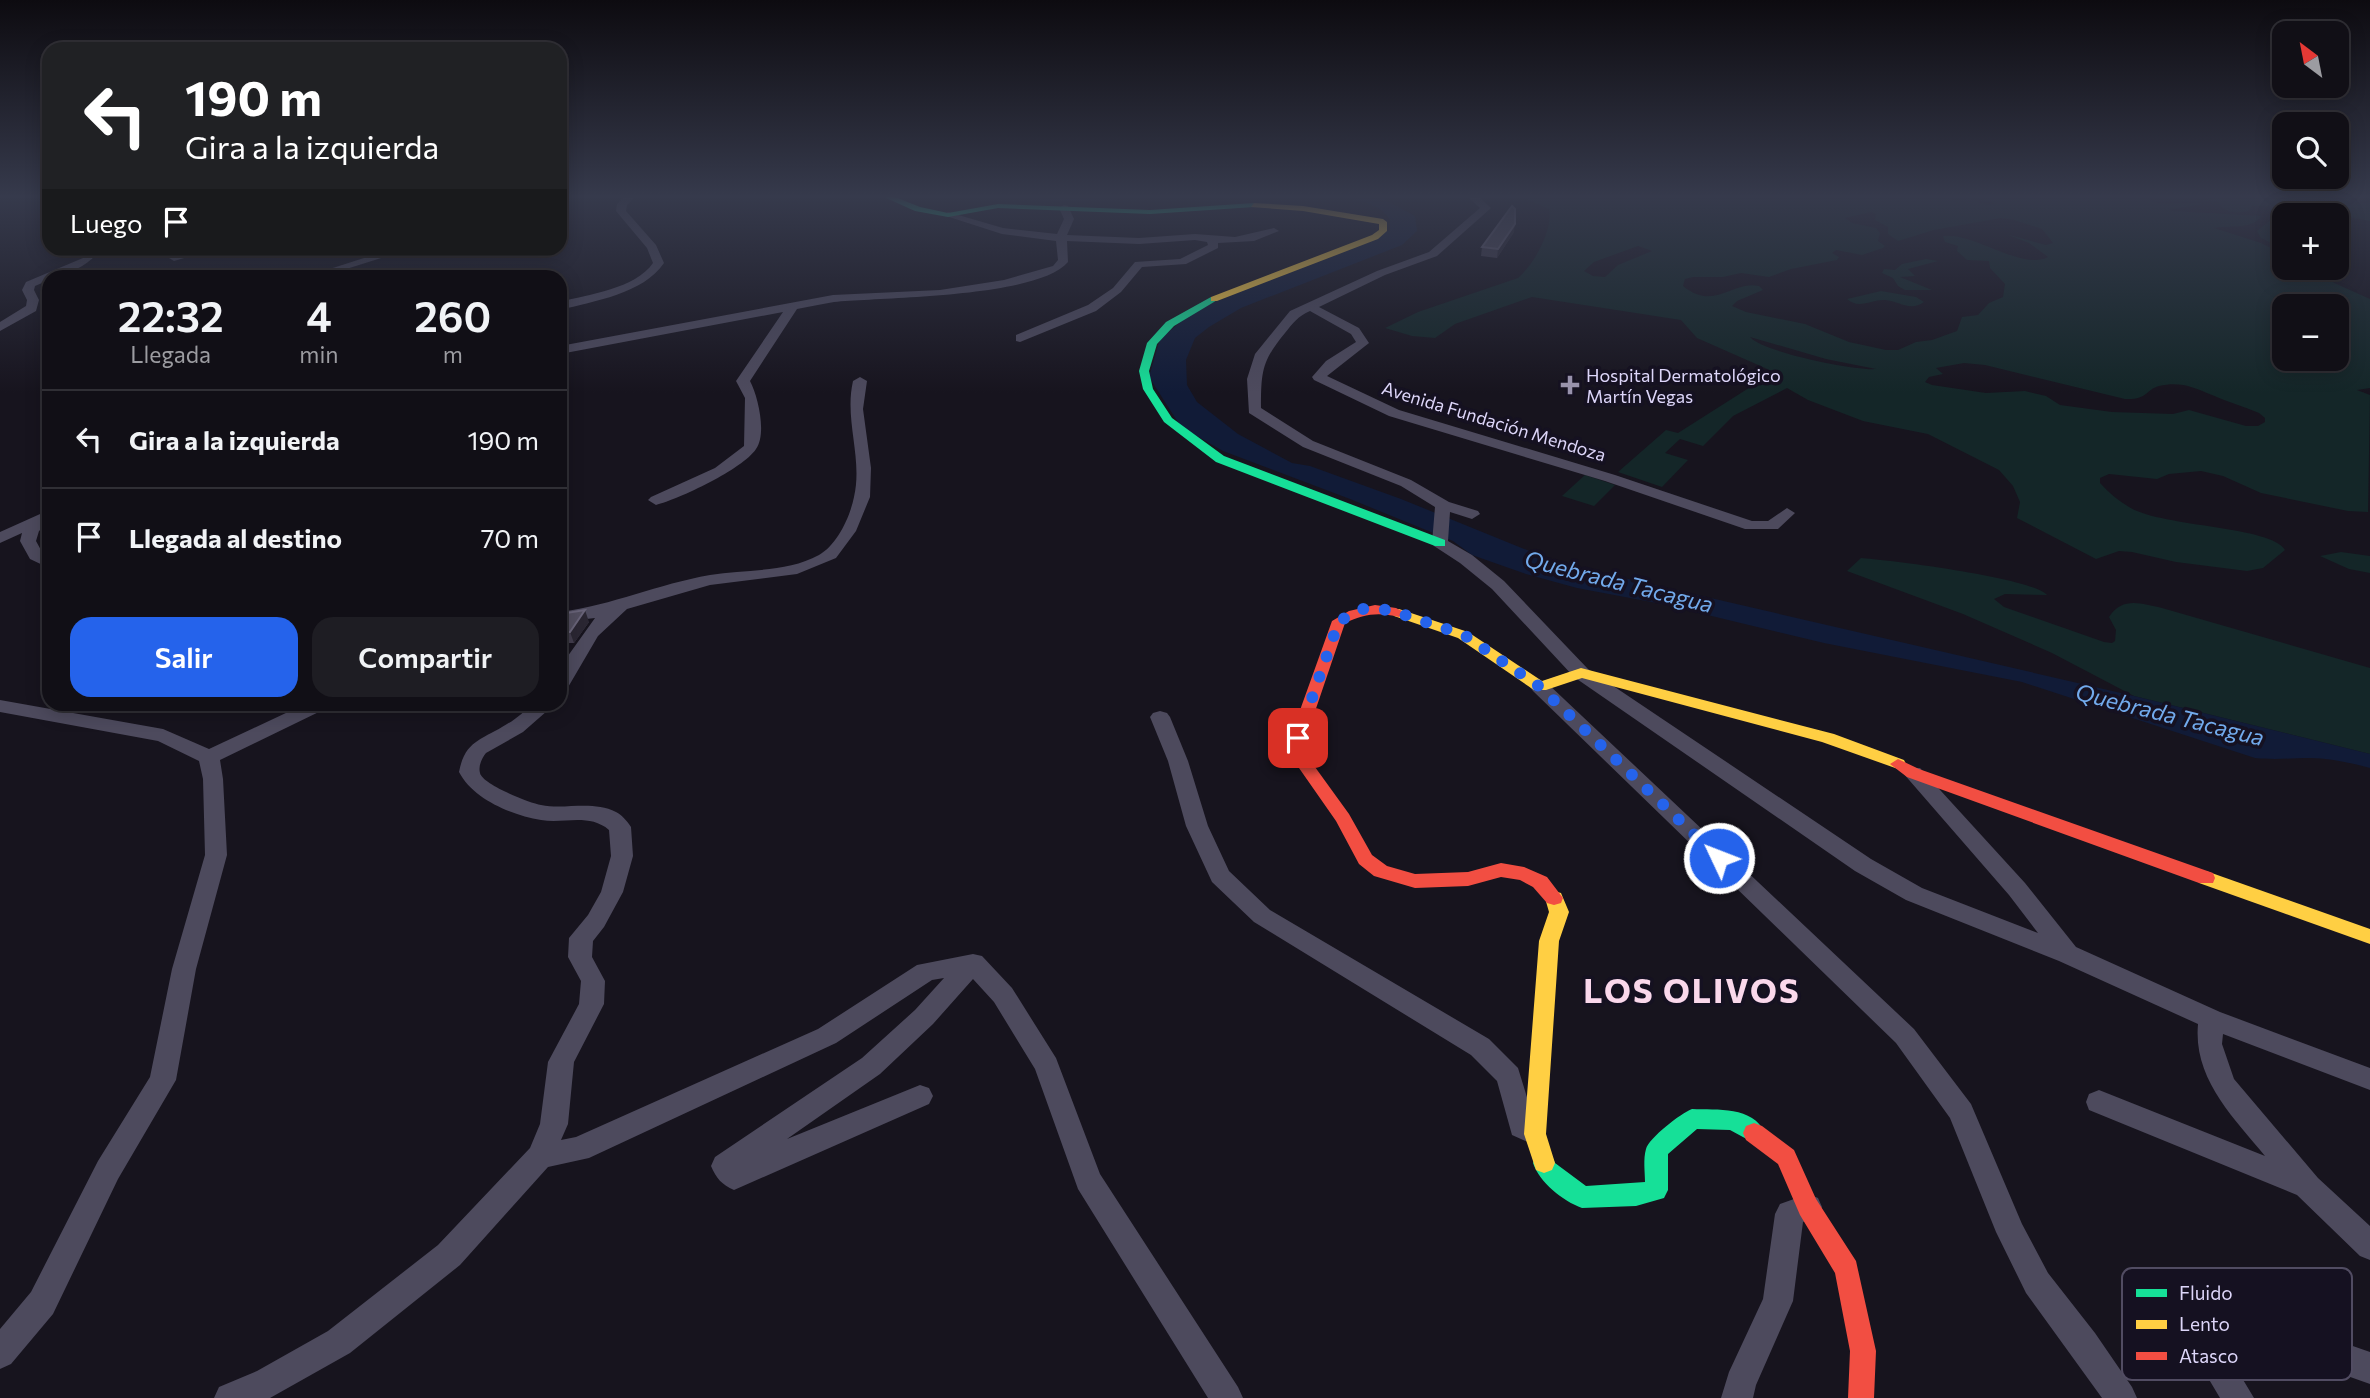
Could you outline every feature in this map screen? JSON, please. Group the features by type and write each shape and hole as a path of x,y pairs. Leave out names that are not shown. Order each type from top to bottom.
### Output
{"street":[{"path":"64,270 82,262"},
{"path":"334,270 360,262"},
{"path":"567,304 635,282 657,268 659,262"},
{"path":"567,349 793,306 863,296 951,292 1035,276 1056,268 1062,262"},
{"path":"1020,338 1092,308 1117,290 1139,264 1160,262"},
{"path":"1309,262 1204,303 1170,324 1152,343 1144,371 1148,389 1168,420 1220,459 1440,540 1498,585 1581,674 1863,865 1914,894 2068,954 2211,1019 2370,1079"},
{"path":"1410,262 1381,273 1294,314 1261,355 1254,379 1254,410 1308,444 1406,483 1443,510 1472,514"},
{"path":"0,327 32,308 33,300 28,290 30,285 42,280"},
{"path":"656,500 720,471 750,447 753,440 752,398 743,381 793,306"},
{"name":"Avenida Fundación Mendoza","path":"1309,306 1355,331 1363,343 1331,364 1319,377 1379,408 1610,478 1751,526 1772,526 1787,513"},
{"path":"567,616 599,612 670,589 710,580 795,570 827,558 845,538 862,496 862,446 854,400 860,381"},
{"path":"1440,540 1443,510"},
{"path":"0,538 42,517"},
{"path":"42,520 31,529 28,541 36,555 42,559"},
{"path":"567,669 585,640 612,611 628,603"},
{"path":"1861,1398 1863,1351 1847,1269 1808,1207 1786,1157 1734,1120 1692,1119 1657,1150 1656,1189 1636,1195 1582,1197 1546,1169 1535,1134 1549,941 1559,912 1555,899 1550,890 1524,874 1501,870 1468,879 1415,881 1381,870 1365,859 1343,817 1307,768 1298,738 1339,621 1362,609 1390,610 1464,635 1540,687 1905,1036 1961,1112 2011,1232 2037,1283 2121,1398"},
{"path":"1540,687 1581,674 1828,738 1890,758 1913,773 2370,937"},
{"path":"0,706 163,735 209,757"},
{"path":"209,757 305,711"},
{"path":"229,1398 267,1383 339,1342 449,1255 540,1156 554,1124 561,1062 591,1004 593,982 580,957 581,938 596,921 612,892 622,856 620,827 608,817 582,812 542,813 510,803 475,783 469,772 472,757 479,748 516,728 537,711"},
{"path":"1160,718 1178,761 1197,826 1220,876 1262,916 1480,1046 1509,1076 1522,1127 1535,1134"},
{"path":"0,1353 42,1303 108,1170 163,1080 184,970 216,855 213,779 209,757"},
{"path":"1913,773 2017,889 2068,954"},
{"path":"540,1156 579,1149 827,1036 926,972 973,963"},
{"path":"920,1096 786,1152 734,1177 726,1166 871,1066 924,1017 973,963"},
{"path":"973,963 1003,995 1047,1066 1088,1180 1227,1398"},
{"path":"2211,1019 2209,1044 2223,1085 2308,1187 2370,1246"},
{"path":"2099,1102 2308,1187"},
{"path":"1737,1398 1740,1383 1778,1301 1790,1214 1808,1207"},
{"path":"2352,1362 2370,1368"},
{"path":"2227,1380 2238,1398"}],"shaded area":[{"path":"1531,262 1594,262 1584,271 1593,276 1605,277 1625,262 1826,262 1791,269 1769,277 1741,273 1723,277 1693,277 1685,279 1683,286 1694,293 1714,296 1749,285 1759,286 1763,290 1737,301 1732,306 1746,312 1805,324 1849,342 1898,350 1957,331 1962,317 1978,315 1989,303 2003,297 2005,284 1990,268 1989,262 2272,262 2272,280 2328,280 2370,299 2370,388 2357,390 2370,395 2368,512 2348,511 2261,493 2223,476 2201,471 2169,474 2157,479 2109,474 2100,478 2100,483 2121,502 2144,514 2260,536 2276,542 2285,550 2263,568 2247,571 2176,562 2132,552 2119,551 2096,559 2017,518 2020,502 2013,486 1999,470 1928,434 1863,421 1808,400 1787,388 1733,416 1703,446 1680,439 1665,453 1688,460 1662,487 1618,472 1666,430 1678,433 1774,372 1697,338 1681,320 1532,297 1455,324 1435,338 1412,336 1385,328 1418,312 1518,278","holes":["1750,337 1826,359 1876,369 1831,364 1790,354 1772,349","1964,363 1985,365 2125,399 2142,396 2159,386 2186,386 2259,413 2265,418 2265,422 2258,426 2246,426 2189,410 2173,414 2112,412 2060,405 2046,396 2025,391 1986,393 1925,382 1929,377 1943,374 1936,368"]},
{"path":"1933,262 1908,269 1915,276 1900,277 1932,290 1905,290 1898,286 1893,278 1882,273 1884,269 1895,270 1902,264"},
{"path":"1881,291 1916,297 1924,302 1914,306 1885,300 1856,304 1847,299"},
{"path":"1585,475 1615,485 1594,506 1562,496"},
{"path":"2341,552 2370,556 2370,573 2349,569 2320,556"},
{"path":"1861,558 1960,571 2016,582 2047,595 2005,594 1994,599 2004,607 2104,642 2115,641 2116,630 2109,617 2114,610 2133,603 2162,608 2370,668 2370,754 2134,696 2052,653 1963,614 1847,571"}],"water":[{"name":"Quebrada Tacagua","path":"1311,262 1358,262 1241,308 1195,338 1186,360 1187,385 1197,402 1238,434 1292,463 1310,466 1401,499 1559,563 2134,696 2370,754 2370,768 2325,759 2255,758 2022,682 1824,643 1662,604 1577,588 1472,555 1453,541 1223,451 1181,427 1149,377 1160,339 1195,310"}],"building":[{"path":"585,610 570,632 567,632 567,613"}],"traffic: fast":[{"path":"1214,299 1170,324 1152,343 1144,371 1148,389 1168,420 1220,459 1440,543"},
{"path":"1544,1163 1546,1169 1582,1197 1636,1195 1656,1190 1657,1150 1692,1119 1734,1120 1754,1133"}],"traffic: slow":[{"path":"1214,299 1309,262"},
{"path":"1399,613 1463,635 1540,687 1581,673 1828,738 1898,764"},
{"path":"2206,878 2370,937"},
{"path":"1544,1163 1535,1134 1549,941 1559,912 1554,898"}],"traffic: jam":[{"path":"1399,613 1383,609 1368,610 1339,621 1298,738 1307,768 1343,818 1365,859 1381,871 1415,881 1468,879 1501,870 1524,874 1540,882 1554,898"},
{"path":"1898,764 1913,773 2206,878"},
{"path":"1754,1133 1786,1157 1808,1207 1847,1269 1863,1351 1861,1398"}],"place":[{"name":"Hospital Dermatológico Martín Vegas","path":"1570,385"}],"district":[{"name":"LOS OLIVOS","path":"1692,989"}],"route":[{"path":"1298,738 1339,621 1362,609 1390,610 1464,635 1540,687 1719,858"}]}
